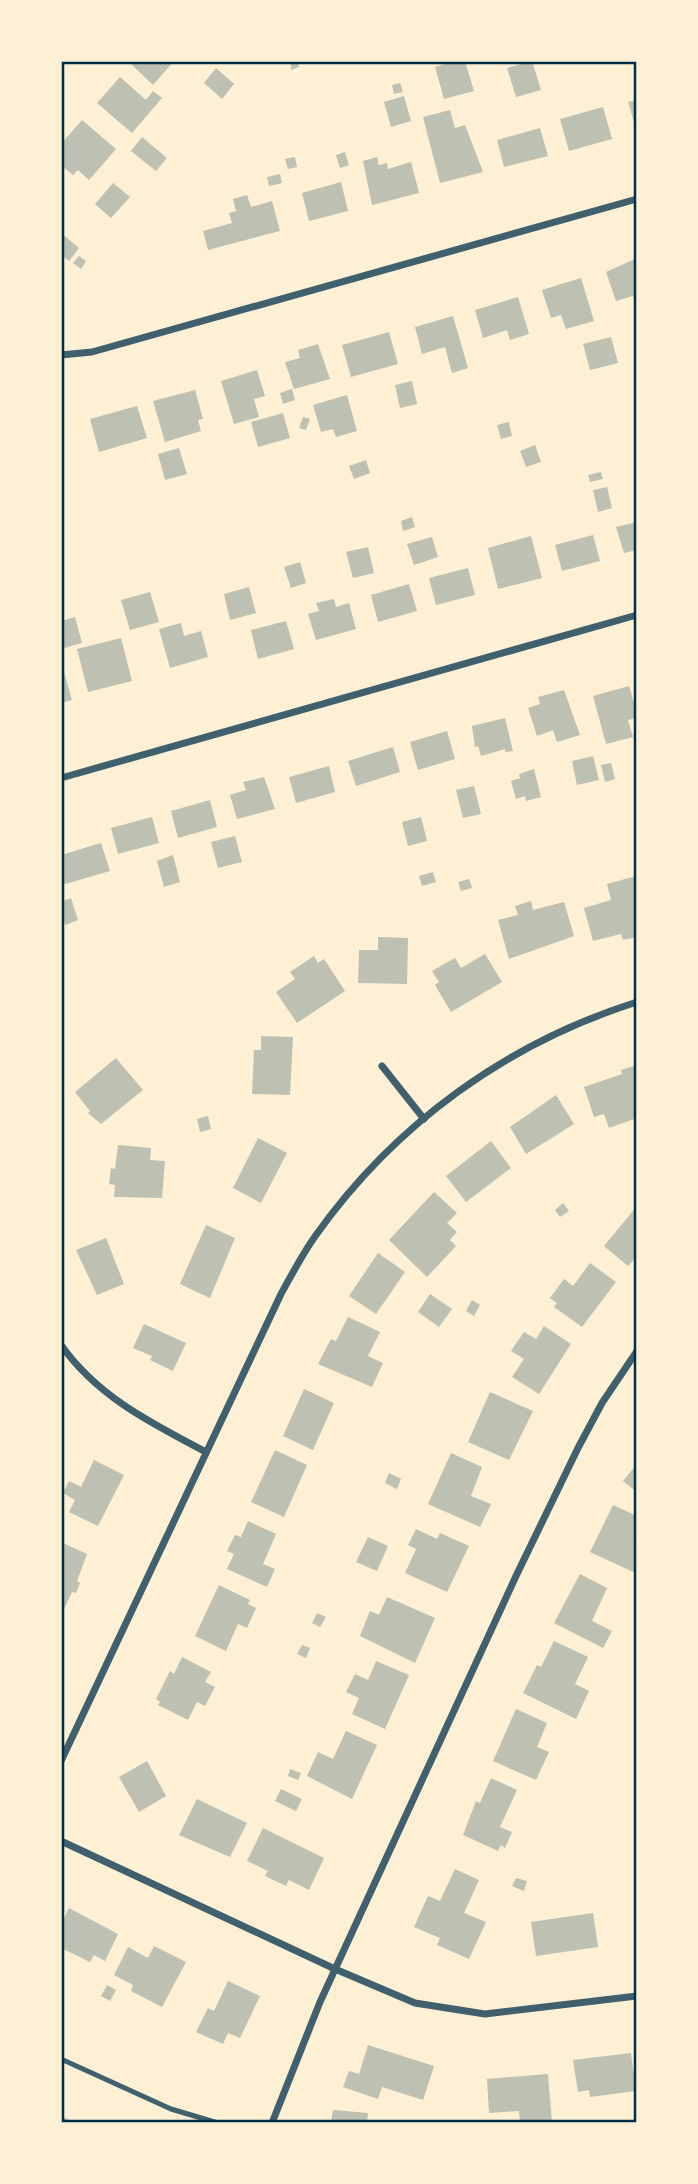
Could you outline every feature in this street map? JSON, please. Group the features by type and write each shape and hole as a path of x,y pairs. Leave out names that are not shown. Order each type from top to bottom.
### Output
{"street":[{"path":"61,355 92,352 637,199"},
{"path":"61,778 637,615"},
{"path":"61,1760 281,1294 315,1236 383,1155 465,1086 519,1050 594,1015 637,1002"},
{"path":"382,1066 424,1119"},
{"path":"61,1345 82,1371 119,1404 206,1452"},
{"path":"272,2123 294,2062 335,1969 578,1448 602,1403 637,1351"},
{"path":"61,1840 335,1969 415,2003 465,2013 511,2013 637,1996"}],"lane":[{"path":"61,2059 171,2109 218,2123"}],"building":[{"path":"174,61 153,85 130,63"},
{"path":"291,61 298,61 299,67 291,70"},
{"path":"465,61 474,91 444,99 435,67"},
{"path":"532,61 541,90 516,97 507,68"},
{"path":"216,68 234,84 222,99 204,83"},
{"path":"120,77 146,100 153,91 162,98 132,133 97,103"},
{"path":"400,83 403,92 394,94 392,85"},
{"path":"404,96 411,121 391,127 384,102"},
{"path":"637,100 637,129 636,129 628,102"},
{"path":"603,107 612,139 569,151 560,119"},
{"path":"450,110 455,128 465,125 483,172 440,183 423,117"},
{"path":"82,120 116,149 89,180 78,170 73,175 61,165 61,144"},
{"path":"540,128 548,156 504,167 497,140"},
{"path":"142,137 167,158 156,171 131,151"},
{"path":"345,152 349,165 340,168 336,155"},
{"path":"295,157 297,167 288,169 285,159"},
{"path":"377,157 379,165 387,163 388,169 411,162 419,193 372,205 363,161"},
{"path":"280,174 282,183 269,186 267,177"},
{"path":"341,182 348,211 309,221 302,193"},
{"path":"113,183 130,197 111,218 95,204"},
{"path":"247,195 251,207 272,201 280,231 208,250 203,231 232,223 229,213 236,211 233,199"},
{"path":"61,233 79,248 69,261 61,255"},
{"path":"79,256 86,261 81,269 73,263"},
{"path":"637,258 637,306 633,296 616,301 606,272"},
{"path":"581,278 594,321 566,329 561,315 551,318 542,290"},
{"path":"518,297 529,334 510,340 507,330 483,338 475,310"},
{"path":"453,316 468,368 452,373 445,347 422,354 415,327"},
{"path":"389,332 398,364 351,377 342,345"},
{"path":"611,337 618,363 590,370 583,344"},
{"path":"318,344 330,379 294,389 285,362 300,358 298,350"},
{"path":"257,370 265,396 254,399 259,417 234,424 221,381"},
{"path":"412,381 417,404 400,408 395,385"},
{"path":"292,389 295,400 283,404 280,393"},
{"path":"195,390 203,419 198,420 201,431 165,442 153,401"},
{"path":"347,395 357,431 336,437 333,429 321,432 313,405"},
{"path":"137,406 147,438 99,452 90,419"},
{"path":"283,413 290,438 258,447 251,422"},
{"path":"303,417 310,419 306,430 299,428"},
{"path":"509,422 512,436 501,439 497,425"},
{"path":"535,445 541,462 526,467 520,451"},
{"path":"179,448 187,474 165,480 158,454"},
{"path":"366,460 370,473 354,479 349,466"},
{"path":"601,472 603,479 590,482 588,475"},
{"path":"607,487 612,508 598,512 593,490"},
{"path":"412,517 415,527 403,531 401,521"},
{"path":"637,522 637,550 624,553 616,527"},
{"path":"593,535 600,561 562,571 555,545"},
{"path":"531,536 542,578 498,589 488,548"},
{"path":"432,537 438,557 414,565 407,544"},
{"path":"368,547 374,573 353,578 346,552"},
{"path":"300,562 306,583 291,588 284,567"},
{"path":"468,568 475,595 436,605 429,578"},
{"path":"409,584 417,611 378,622 371,595"},
{"path":"249,587 256,613 230,620 224,594"},
{"path":"150,592 159,622 130,630 121,600"},
{"path":"334,599 336,607 349,603 356,629 316,640 308,614 319,611 316,603"},
{"path":"75,617 82,643 64,648 61,621"},
{"path":"286,621 294,649 258,659 251,630"},
{"path":"181,623 184,636 201,631 208,657 170,668 159,629"},
{"path":"121,638 132,681 88,692 77,649"},
{"path":"61,672 64,672 72,700 61,703"},
{"path":"629,686 637,713 637,718 628,720 633,737 606,744 593,696"},
{"path":"564,690 580,735 557,742 553,730 537,736 528,708 540,704 538,697"},
{"path":"505,718 513,751 505,752 505,749 481,756 478,746 475,747 472,726"},
{"path":"447,731 455,759 418,770 410,742"},
{"path":"393,747 400,772 356,786 348,761"},
{"path":"593,756 599,780 577,785 572,761"},
{"path":"611,763 615,779 605,782 601,765"},
{"path":"329,766 335,792 296,803 289,777"},
{"path":"534,769 541,797 526,801 525,796 516,799 511,781 520,778 519,774"},
{"path":"264,777 275,809 237,819 230,795 246,790 243,782"},
{"path":"474,786 481,814 463,818 456,790"},
{"path":"210,800 217,827 178,838 171,811"},
{"path":"152,817 159,843 118,854 111,828"},
{"path":"421,817 427,841 408,846 402,822"},
{"path":"235,836 242,862 218,868 211,842"},
{"path":"101,843 110,871 62,885 61,855"},
{"path":"173,855 180,882 164,887 157,861"},
{"path":"433,872 436,882 422,886 419,876"},
{"path":"636,876 637,937 623,940 621,934 593,941 584,908 611,900 607,884"},
{"path":"469,879 472,888 461,891 458,882"},
{"path":"71,898 78,920 65,925 61,902"},
{"path":"531,901 533,910 564,902 574,936 509,959 498,920 518,915 515,906"},
{"path":"378,937 408,938 407,984 358,983 359,950 378,950"},
{"path":"485,954 502,982 451,1012 435,985 439,982 432,971 455,958 461,968"},
{"path":"314,956 318,963 324,959 345,991 297,1023 276,992 295,979 290,972"},
{"path":"261,1036 293,1037 290,1095 252,1094 254,1050 261,1050"},
{"path":"116,1058 143,1090 101,1124 88,1113 90,1111 75,1092"},
{"path":"637,1065 637,1118 609,1128 604,1114 594,1117 584,1087 622,1074 621,1070"},
{"path":"556,1095 574,1124 526,1154 510,1127"},
{"path":"208,1116 211,1129 200,1132 197,1119"},
{"path":"258,1138 287,1153 261,1203 233,1188"},
{"path":"491,1141 511,1168 466,1202 446,1176"},
{"path":"118,1145 151,1148 150,1160 165,1161 162,1198 114,1197 115,1185 109,1184 111,1168 115,1169"},
{"path":"434,1192 457,1213 447,1223 457,1232 450,1240 456,1246 427,1277 389,1240"},
{"path":"563,1203 569,1211 560,1217 555,1210"},
{"path":"637,1206 637,1256 628,1266 604,1246"},
{"path":"206,1225 235,1238 210,1298 180,1284"},
{"path":"106,1238 124,1284 97,1295 76,1250"},
{"path":"378,1253 405,1272 376,1314 349,1296"},
{"path":"590,1263 616,1282 582,1327 554,1307 557,1303 550,1298 564,1279 573,1286"},
{"path":"430,1294 452,1309 439,1327 418,1312"},
{"path":"472,1300 480,1305 474,1316 466,1311"},
{"path":"348,1317 380,1332 368,1356 383,1363 372,1387 318,1364 331,1339 336,1341"},
{"path":"144,1324 186,1343 173,1371 150,1360 152,1356 133,1348"},
{"path":"544,1326 571,1344 539,1394 512,1377 524,1359 511,1351 524,1332 536,1339"},
{"path":"304,1389 334,1403 313,1450 283,1436"},
{"path":"490,1392 533,1411 509,1460 468,1442"},
{"path":"275,1450 307,1465 284,1517 251,1502"},
{"path":"451,1453 482,1467 471,1496 491,1504 480,1527 428,1504"},
{"path":"94,1460 124,1475 98,1526 69,1512 75,1500 63,1493 69,1481 81,1487"},
{"path":"637,1464 637,1492 623,1481"},
{"path":"389,1473 401,1479 397,1489 385,1483"},
{"path":"613,1505 637,1516 637,1533 633,1540 637,1542 637,1564 633,1572 590,1552"},
{"path":"248,1521 276,1534 263,1564 275,1569 267,1587 227,1569 234,1554 227,1551 235,1535 241,1537"},
{"path":"416,1529 437,1539 440,1533 469,1546 447,1592 405,1573 416,1549 408,1545"},
{"path":"368,1537 388,1546 377,1571 356,1562"},
{"path":"61,1542 87,1554 77,1581 80,1583 76,1593 72,1592 61,1616"},
{"path":"580,1574 607,1588 592,1621 612,1631 603,1648 554,1623"},
{"path":"219,1585 250,1600 248,1604 256,1608 247,1628 238,1624 226,1651 195,1636"},
{"path":"387,1597 435,1618 415,1663 360,1636 370,1611 379,1615"},
{"path":"317,1613 326,1617 320,1627 312,1623"},
{"path":"554,1641 588,1657 575,1684 589,1691 576,1719 523,1693 537,1665 541,1667"},
{"path":"302,1645 310,1648 306,1658 297,1654"},
{"path":"182,1657 211,1672 205,1682 215,1687 205,1706 197,1702 188,1720 158,1705 160,1702 156,1699 170,1671 174,1674"},
{"path":"376,1661 409,1675 385,1729 352,1714 359,1698 346,1692 355,1674 368,1680"},
{"path":"516,1709 547,1723 537,1747 549,1752 536,1780 493,1761"},
{"path":"346,1731 377,1745 352,1799 307,1776 318,1752 333,1759"},
{"path":"147,1761 166,1796 139,1812 119,1777"},
{"path":"290,1769 301,1773 298,1780 288,1776"},
{"path":"491,1778 517,1790 500,1827 512,1832 505,1848 501,1845 498,1851 463,1835 476,1801 480,1803"},
{"path":"281,1789 302,1799 296,1811 275,1801"},
{"path":"197,1799 247,1823 230,1857 179,1835"},
{"path":"263,1828 324,1858 309,1890 289,1880 286,1886 265,1876 268,1871 247,1861"},
{"path":"455,1869 479,1880 464,1913 486,1922 469,1959 437,1945 440,1938 414,1927 428,1896 440,1901"},
{"path":"516,1878 527,1881 524,1891 512,1886"},
{"path":"69,1908 118,1934 105,1961 94,1955 90,1962 61,1948 61,1924"},
{"path":"593,1913 598,1947 536,1956 531,1922"},
{"path":"154,1946 186,1962 162,2007 131,1991 133,1985 114,1975 128,1947 148,1958"},
{"path":"228,1981 260,1996 240,2038 228,2033 223,2044 196,2032 208,2008 214,2011"},
{"path":"107,1985 116,1990 110,2001 101,1996"},
{"path":"368,2045 434,2066 423,2100 382,2087 378,2099 343,2087 349,2071 359,2074"},
{"path":"631,2053 636,2091 590,2097 589,2090 578,2092 573,2060"},
{"path":"548,2074 552,2123 520,2123 519,2111 489,2113 487,2079"},
{"path":"333,2110 368,2113 367,2123 331,2123"},
{"path":"61,2116 76,2123 61,2123"}]}
